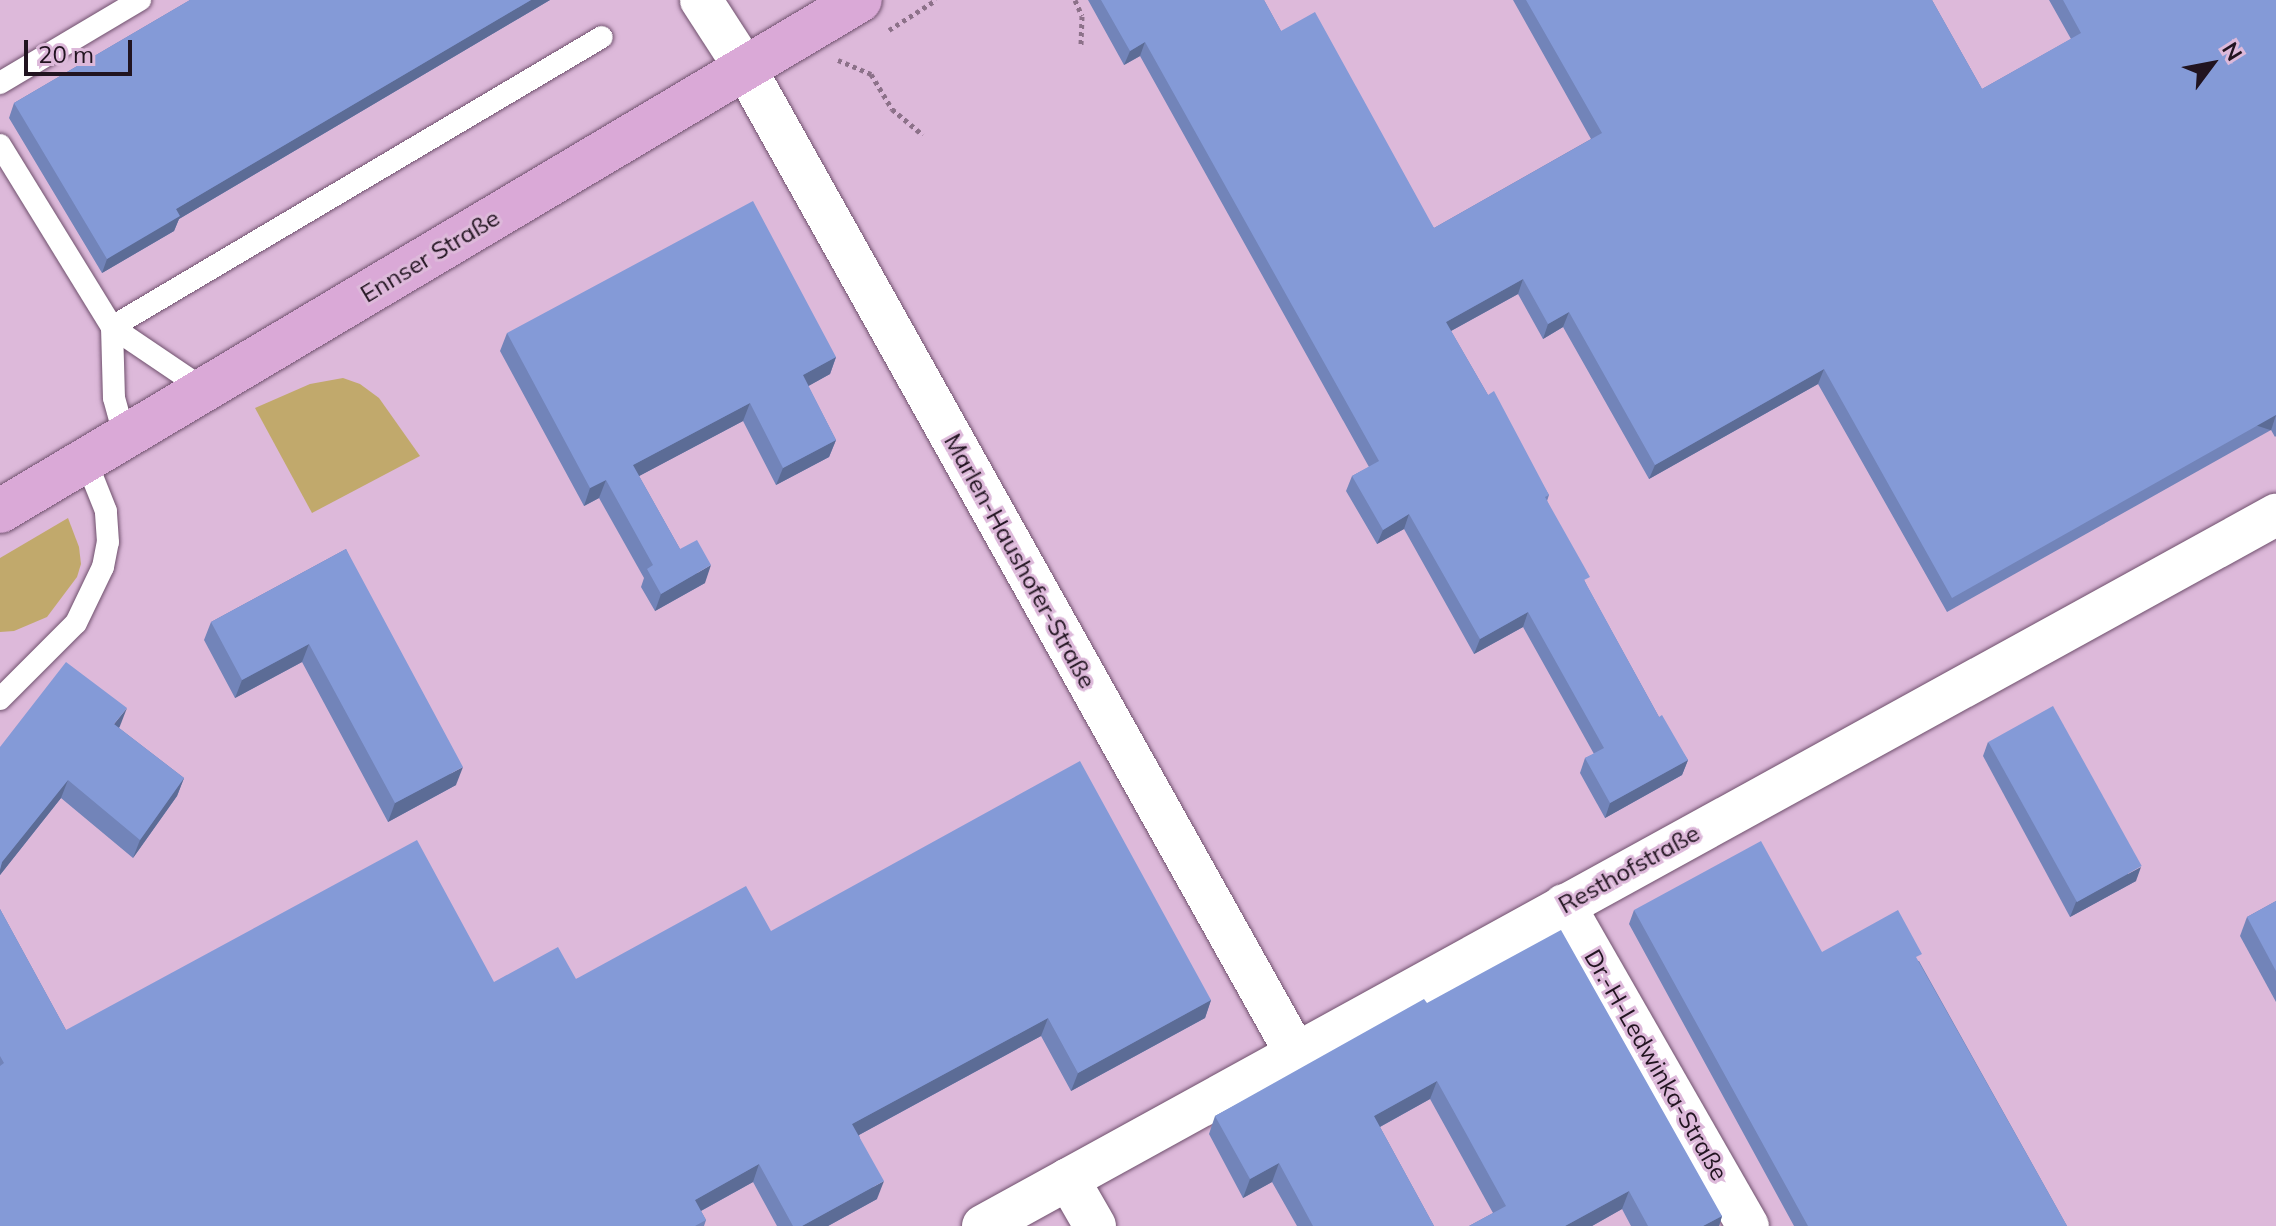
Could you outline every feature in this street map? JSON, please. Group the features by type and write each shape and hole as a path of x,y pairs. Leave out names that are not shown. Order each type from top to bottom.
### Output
{"main road":[{"name":"Ennser Straße","path":"0,511 860,0"}],"street":[{"name":"Marlen-Haushofer-Straße","path":"709,3 1296,1054"},
{"name":"Resthofstraße","path":"983,1226 2276,515"},
{"name":"Dr.-H-Ledwinka-Straße","path":"1564,905 1748,1226"},
{"path":"1068,1179 1095,1226"}],"lane":[{"path":"0,83 140,0"},
{"path":"112,327 602,37"},
{"path":"0,145 112,327 205,390"},
{"path":"112,327 114,398 125,438"},
{"path":"0,699 76,623 103,567 108,542 106,511 86,461"}],"path":[{"path":"1075,0 1082,16 1081,47"},
{"path":"813,28 840,62 871,74 892,109 923,135"}],"shaded area":[{"path":"343,378 360,384 379,398 420,456 312,513 255,408 310,384"},
{"path":"68,518 79,547 81,564 77,577 47,617 14,631 0,632 0,558"}],"building":[{"path":"190,0 531,0 176,209 180,216 107,259 14,103"},
{"path":"1101,0 1264,0 1281,31 1315,12 1434,228 1602,133 1526,0 1932,0 1982,89 2081,33 2063,0 2276,0 2276,415 1952,598 1824,369 1655,465 1569,312 1548,324 1523,279 1446,322 1488,395 1494,391 1549,495 1545,497 1590,577 1584,580 1659,717 1662,715 1688,760 1610,803 1585,758 1604,748 1528,612 1480,639 1409,514 1383,530 1352,476 1379,461 1145,42 1130,51"},
{"path":"753,201 836,357 803,375 836,440 783,468 750,403 633,465 680,549 697,540 711,565 661,594 647,569 653,565 606,480 590,488 507,333"},
{"path":"346,549 463,767 395,803 309,644 242,680 211,622"},
{"path":"66,662 127,708 114,724 184,778 140,840 68,780 2,862 0,870 0,747"},
{"path":"2053,706 2142,866 2077,902 1988,742"},
{"path":"1080,761 1211,1000 1078,1073 1048,1018 852,1124 884,1181 802,1226 793,1226 759,1164 695,1200 706,1220 695,1226 0,1226 0,1066 4,1063 0,1056 0,909 66,1030 417,840 494,982 558,947 576,979 746,886 771,931"},
{"path":"1761,841 1822,952 1898,910 1922,954 1916,957 2067,1226 1808,1226 1634,910"},
{"path":"2276,901 2276,971 2247,917"},
{"path":"1561,930 1722,1216 1703,1226 1648,1226 1629,1191 1565,1226 1469,1226 1506,1206 1437,1081 1374,1116 1434,1226 1313,1226 1279,1163 1250,1179 1215,1116 1424,999 1427,1003"}]}
